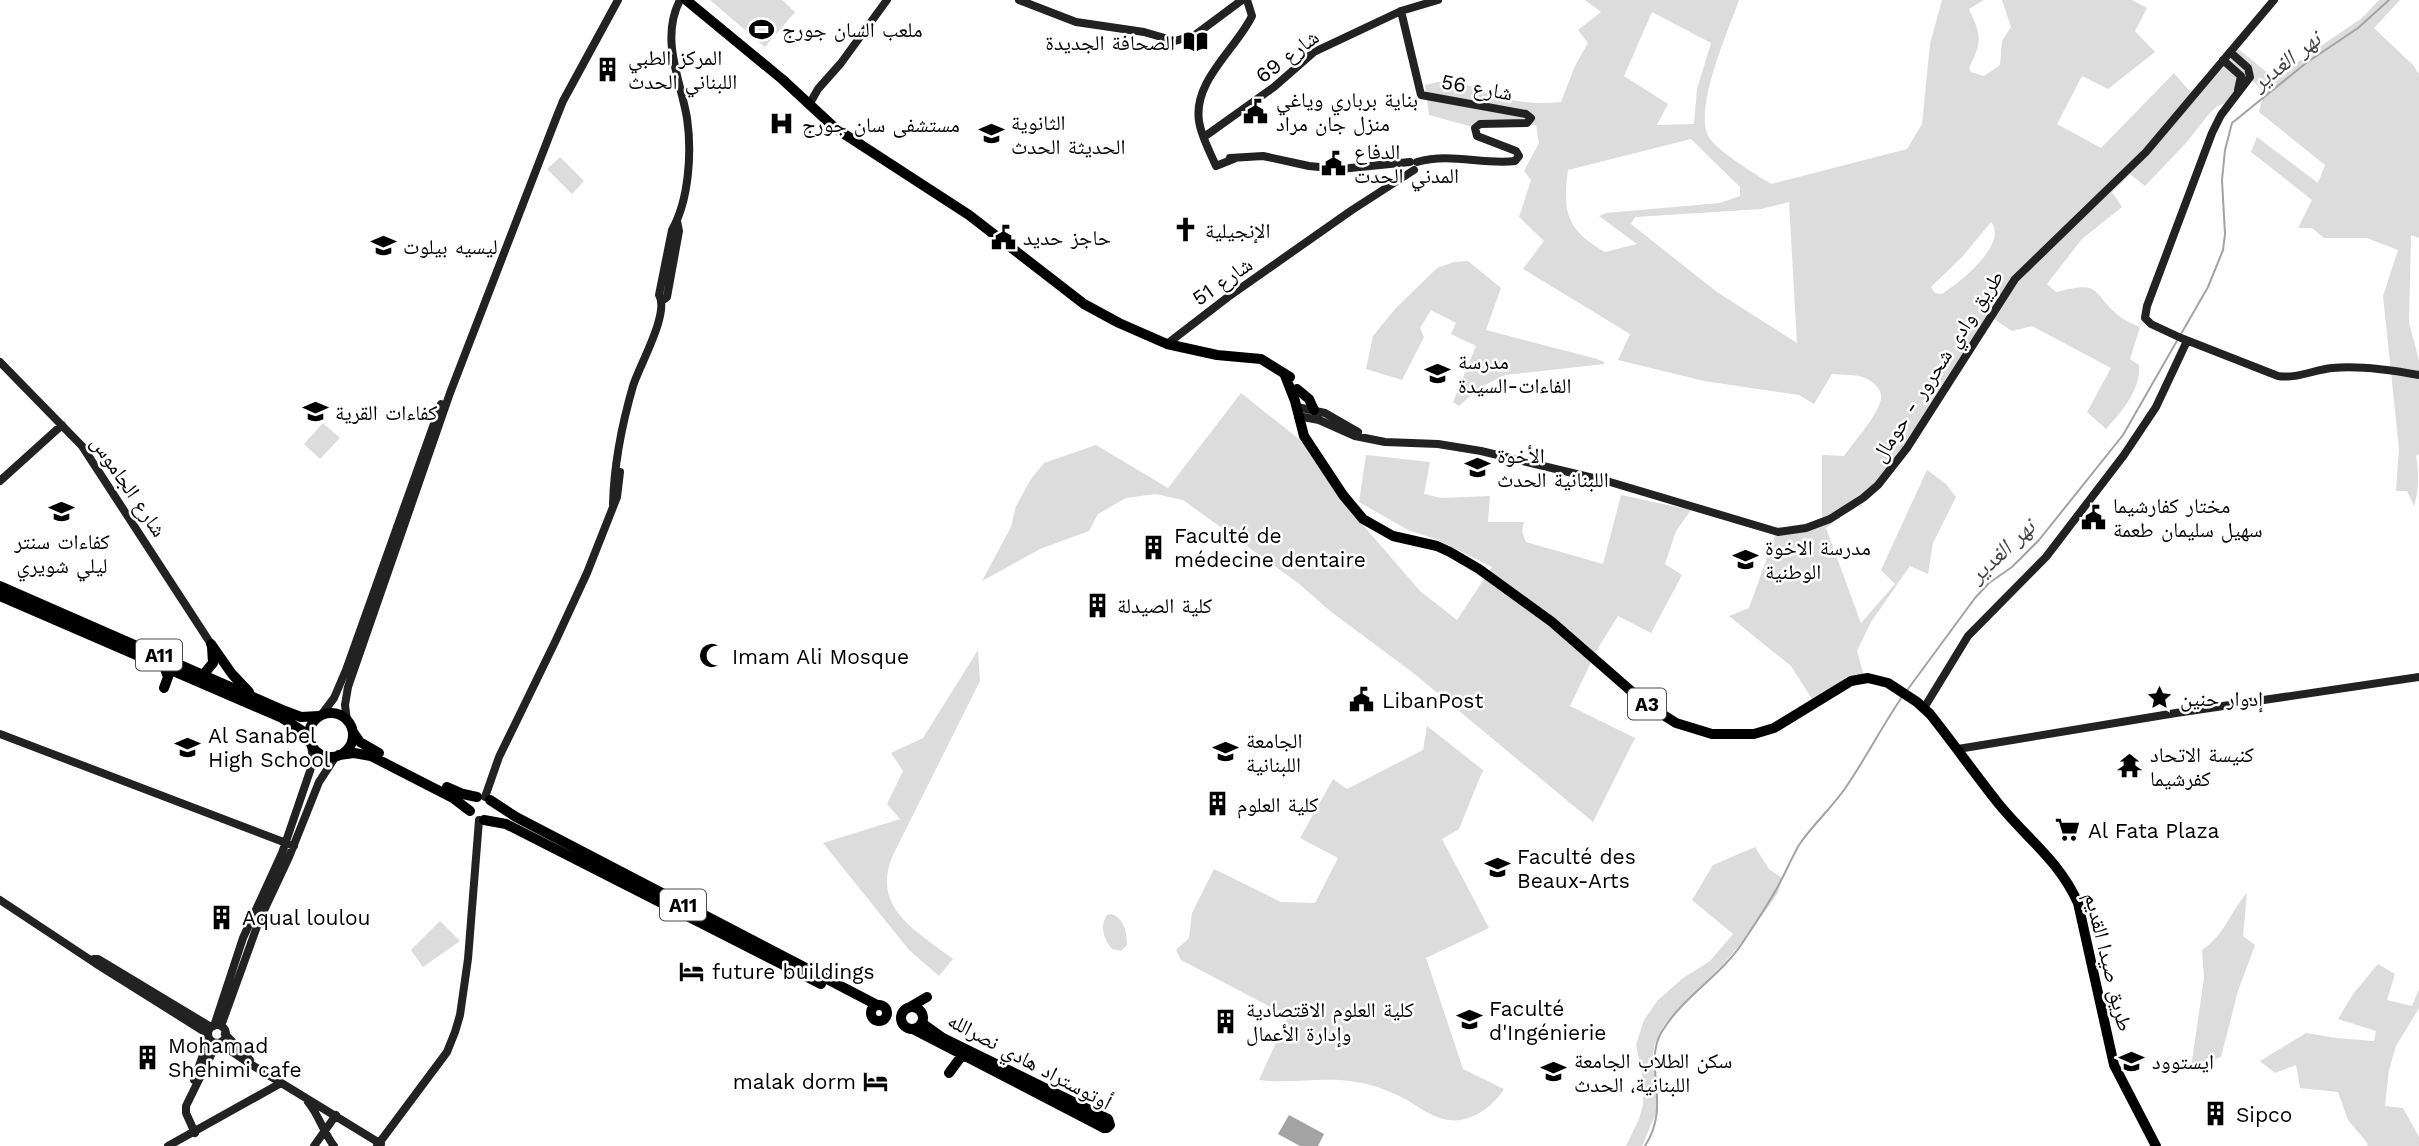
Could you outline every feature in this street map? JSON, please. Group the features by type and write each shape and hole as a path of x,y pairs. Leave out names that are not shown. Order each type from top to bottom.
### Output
{"highway":[{"path":"686,0 841,133 969,215 1084,304 1167,344 1217,355 1261,359 1289,376 1297,389 1309,399 1303,411"},
{"name":"A3","path":"1284,373 1303,411 1311,436 1354,503 1369,517 1402,537 1450,552 1479,569 1552,622 1646,704 1676,723 1724,735 1754,734 1774,728 1851,681 1868,678 1888,683 1924,708 1958,749"},
{"name":"A11","path":"0,586 296,715 337,713 347,721"},
{"name":"أوتوستراد هادي نصرالله","path":"0,596 286,721 301,730 322,755 354,753 371,756 453,798 478,817 506,824 880,1010 912,1019 965,1052 1104,1128 1110,1125 1108,1119 965,1052 945,1046 912,1019"},
{"path":"203,675 213,663 211,644"},
{"path":"211,644 234,678 260,700"},
{"path":"164,666 168,677 164,688 183,674"},
{"path":"310,743 310,727 320,715"},
{"name":"أوتوستراد هادي نصرالله","path":"347,721 357,739 370,749 459,792 484,798 880,1010"},
{"path":"337,756 348,748 353,732"},
{"name":"طريق صيدا القديم","path":"1958,749 2000,805 2056,865 2070,886 2078,903 2116,1070 2156,1146"},
{"path":"484,798 493,811 478,817 471,804 484,798"},
{"path":"945,1046 949,1053 949,1073 965,1052"}],"street":[{"path":"320,715 336,693 350,661 446,389 549,120 566,83 616,0"},
{"path":"347,721 346,695 450,393 563,101 616,0"},
{"path":"484,798 499,757 572,607 617,496 622,431 633,385 660,318 663,300 659,295 671,230 677,221 685,189 689,156 687,120 672,52 672,23 680,0"},
{"path":"806,102 841,64 887,0"},
{"path":"1019,0 1076,22 1144,32 1175,41 1195,35 1245,0 1252,12 1250,20 1211,77 1202,95 1198,112 1206,140 1218,163 1236,158 1263,156 1331,169 1395,165 1413,167"},
{"name":"شارع 69","path":"1206,140 1275,87 1314,52 1401,11 1438,0"},
{"name":"طريق وادي شحرور - حومال","path":"1303,411 1325,414 1370,439 1438,444 1480,451 1610,482 1778,532 1806,528 1830,519 1872,492 1897,462 2015,279 2127,173 2274,0"},
{"name":"شارع 56","path":"1401,11 1421,95 1531,117 1527,123 1480,124 1475,128 1477,136 1516,151 1519,156 1515,161 1436,158 1413,167"},
{"path":"2230,52 2251,72 2247,83 2221,115 2212,133 2146,311 2147,320 2184,340 2278,376 2293,377 2333,368 2359,368 2419,375"},
{"path":"2223,61 2241,76 2235,97"},
{"name":"شارع 51","path":"1167,344 1228,297 1401,178 1413,167"},
{"path":"1924,708 1968,636 2034,571 2118,464 2156,407 2184,340"},
{"name":"شارع الجاموس","path":"0,362 82,446 211,644"},
{"path":"0,481 62,425"},
{"path":"1958,749 2419,677"},
{"path":"0,734 290,845"},
{"path":"290,845 313,759 310,743"},
{"path":"195,1133 186,1111 195,1074 215,1034 243,938 319,782 337,756"},
{"path":"0,900 215,1034 263,1071 380,1145 444,1056 455,1032 468,959 478,817"},
{"path":"169,1146 281,1083"},
{"path":"301,1095 314,1110 323,1132 334,1146"},
{"path":"314,1146 336,1115"}],"shaded area":[{"name":"ملعب السان جورج","path":"710,0 782,0 795,12 765,47"},
{"path":"1585,0 1739,0 1708,91 1705,127 1710,139 1723,151 1771,184 1907,149 1922,124 1930,44 1942,0 1984,0 1969,9 1979,39 1969,68 1971,72 1984,76 2000,65 2002,41 2011,27 2002,0 2132,0 2147,8 2135,31 2155,52 2108,89 2082,76 2057,124 2101,148 2174,73 2192,94 2237,48 2274,78 2362,18 2379,0 2400,0 2374,28 2419,74 2419,238 2411,235 2409,323 2419,360 2419,454 2416,456 2418,482 2414,506 2407,491 2396,491 2399,449 2383,296 2398,250 2367,238 2324,238 2312,228 2298,228 2312,200 2251,152 2257,137 2318,183 2325,165 2259,112 2264,92 2248,76 2226,103 2217,106 2208,115 2186,143 2145,186 2130,174 2112,192 2122,207 2082,239 2047,284 2056,292 2081,287 2094,290 2119,316 2140,327 2130,359 2139,365 2137,383 2124,407 2106,429 2087,412 2111,368 2032,326 2012,331 1994,319 1904,456 1870,493 1826,528 1861,623 1895,584 1881,570 1927,470 1946,484 1956,497 1933,543 1928,574 1910,566 1871,622 1857,651 1864,676 1846,677 1814,702 1791,666 1729,616 1749,608 1778,527 1797,528 1822,519 1822,455 1844,456 1875,413 1881,399 1879,389 1871,381 1861,377 1832,374 1814,404 1799,395 1704,381 1618,360 1630,334 1523,269 1544,241 1519,217 1531,180 1524,171 1539,143 1536,125 1473,127 1429,115 1425,85 1446,81 1464,84 1515,101 1561,102 1575,66 1588,43 1578,30 1601,12","holes":["1652,12 1711,43 1697,89 1694,124 1657,125 1668,104 1624,76","1691,139 1740,187 1740,196 1720,203 1606,213 1599,216 1637,244 1605,252 1582,236 1570,219 1566,198 1568,170","1789,202 1797,343 1717,292 1631,224 1635,217 1761,209","1991,222 1995,231 1988,252 1959,281 1942,294 1935,293 1931,287 1963,256"]},
{"path":"560,157 584,181 572,194 547,169"},
{"path":"1468,261 1501,288 1486,330 1597,359 1604,364 1505,375 1479,388 1459,406 1453,402 1476,346 1451,334 1456,323 1431,310 1420,328 1424,337 1402,380 1366,369 1373,336 1395,309 1437,268 1454,262"},
{"path":"1241,393 1300,440 1338,496 1420,591 1457,620 1492,567 1438,540 1408,530 1359,502 1366,455 1430,462 1424,494 1441,498 1490,496 1488,522 1524,522 1522,532 1526,542 1603,564 1621,495 1691,510 1676,531 1665,564 1682,575 1651,633 1618,616 1598,648 1570,706 1635,738 1593,822 1412,672 1330,611 1298,583 1183,500 1156,494 1126,498 1098,514 1089,531 1040,549 982,581 1011,527 1016,506 1031,479 1044,463 1096,445 1168,488"},
{"path":"323,423 340,438 320,459 304,444"},
{"path":"978,650 980,681 893,855 887,874 892,904 901,916 912,928 953,959 939,976 909,950 823,843 900,819 887,804 903,771 891,753 923,738"},
{"path":"1427,726 1483,770 1459,829 1442,839 1489,928 1426,958 1463,1069 1504,1089 1483,1111 1465,1119 1455,1120 1435,1116 1402,1097 1362,1083 1345,1080 1259,1080 1288,1016 1181,960 1176,950 1189,938 1192,913 1214,869 1281,902 1315,903 1338,858 1300,838 1333,779 1347,789 1423,750"},
{"path":"1755,847 1769,869 1782,878 1778,893 1727,960 1664,1025 1654,1046 1656,1113 1642,1146 1626,1146 1643,1105 1644,1083 1636,1045 1644,1020 1658,1000 1683,978 1710,961 1733,934 1692,900 1713,865"},
{"path":"2247,893 2243,936 2255,945 2238,991 2221,1057 2191,1068 2204,978 2202,950 2216,938"},
{"path":"1111,914 1122,922 1125,931 1127,945 1121,951 1112,949 1104,933 1103,924 1107,915"},
{"path":"440,921 460,941 423,967 411,950"},
{"path":"2378,964 2395,974 2387,1000 2412,1006 2419,989 2419,1008 2396,1046 2389,1070 2385,1106 2403,1108 2419,1137 2419,1146 2367,1146 2348,1120 2338,1092 2300,1088 2296,1065 2275,1073 2260,1061 2306,1033 2374,1041 2376,1031 2338,1019 2353,994"},
{"path":"1289,1115 1324,1134 1318,1146 1300,1146 1278,1134"}],"waterway":[{"name":"نهر الغدير","path":"2181,334 2208,287 2223,250 2225,234 2222,180 2225,150 2232,123 2306,63 2358,28 2389,0"},
{"name":"نهر الغدير","path":"1908,689 1975,598 2039,540 2123,435 2178,339"},
{"name":"نهر الغدير","path":"1645,1146 1653,1131 1656,1116 1655,1058 1661,1033 1680,1008 1724,966 1743,942 1773,895 1799,845 1846,787 1902,697"}],"place":[{"name":"ملعب السان جورج","path":"762,29"},
{"name":"الصحافة الجديدة","path":"1195,42"},
{"name":"المركز الطبي اللبناني الحدث","path":"608,69"},
{"name":"بناية برباري وياغي منزل جان مراد","path":"1256,111"},
{"name":"مستشفى سان جورج","path":"782,124"},
{"name":"الثانوية الحديثة الحدث","path":"991,134"},
{"name":"الدفاع المدني الحدت","path":"1334,163"},
{"name":"الإنجيلية","path":"1185,230"},
{"name":"حاجز حديد","path":"1003,237"},
{"name":"ليسيه بيلوت","path":"383,246"},
{"name":"مدرسة الفاءات-السيدة","path":"1438,373"},
{"name":"كفاءات القرية","path":"315,412"},
{"name":"الأخوة اللبنانية الحدث","path":"1477,467"},
{"name":"كفاءات سنتر ليلي شويري","path":"62,512"},
{"name":"مختار كفارشيما سهيل سليمان طعمة","path":"2093,517"},
{"name":"Faculté de médecine dentaire","path":"1154,547"},
{"name":"مدرسة الاخوة الوطنية","path":"1745,559"},
{"name":"كلية الصيدلة","path":"1097,605"},
{"name":"Imam Ali Mosque","path":"712,656"},
{"name":"إدوار حنين","path":"2160,698"},
{"name":"LibanPost","path":"1362,700"},
{"name":"Al Sanabel High School","path":"188,747"},
{"name":"الجامعة اللبنانية","path":"1226,752"},
{"name":"كنيسة الاتحاد كفرشيما","path":"2130,766"},
{"name":"كلية العلوم","path":"1217,804"},
{"name":"Al Fata Plaza","path":"2068,830"},
{"name":"Faculté des Beaux-Arts","path":"1497,868"},
{"name":"Aqual loulou","path":"222,917"},
{"name":"future buildings","path":"692,971"},
{"name":"Faculté d'Ingénierie","path":"1469,1020"},
{"name":"كلية العلوم الاقتصادية وإدارة الأعمال","path":"1226,1021"},
{"name":"Mohamad Shehimi cafe","path":"148,1057"},
{"name":"ايستوود","path":"2132,1061"},
{"name":"سكن الطلاب الجامعة اللبنانية، الحدث","path":"1554,1072"},
{"name":"malak dorm","path":"876,1081"},
{"name":"Sipco","path":"2216,1114"}]}
